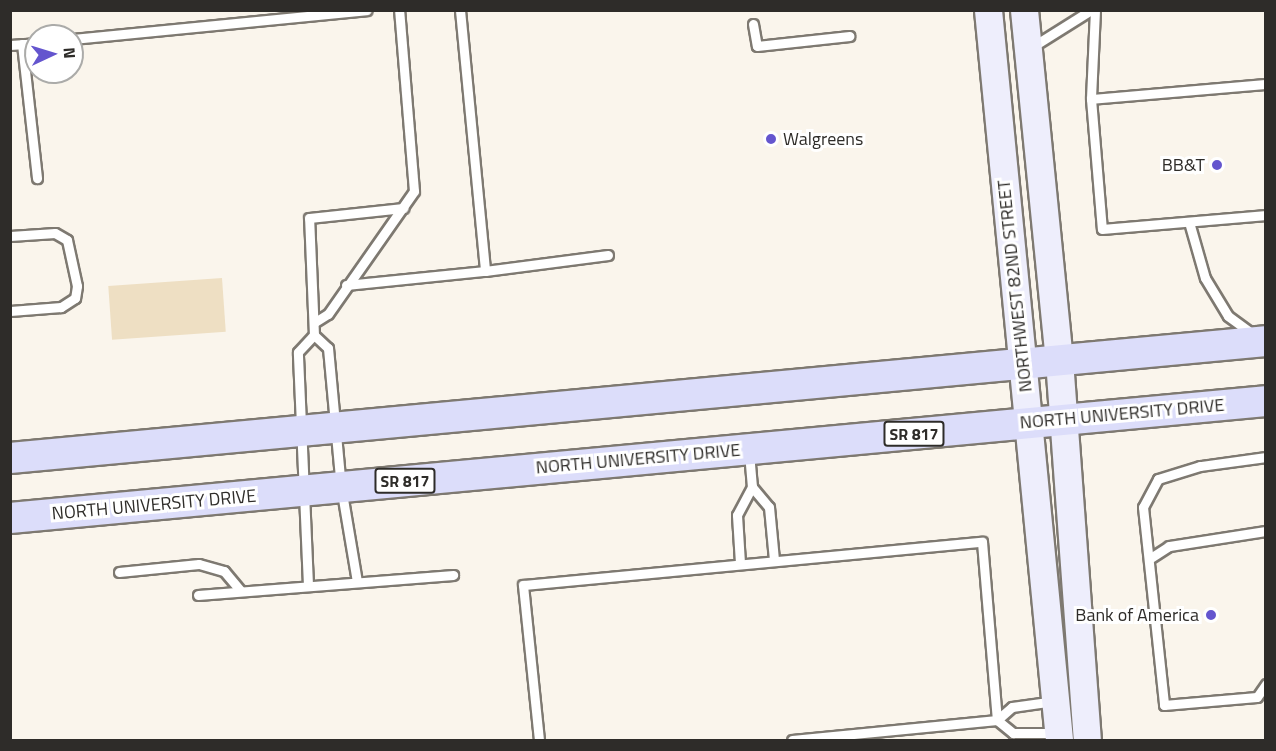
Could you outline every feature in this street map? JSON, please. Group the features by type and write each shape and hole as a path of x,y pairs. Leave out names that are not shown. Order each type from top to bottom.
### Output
{"main road":[{"path":"10,458 1264,341"},
{"name":"NORTH UNIVERSITY DRIVE","path":"10,518 1266,401"}],"street":[{"name":"NORTHWEST 82ND STREET","path":"988,10 1029,423 1070,699"},
{"name":"NORTHWEST 82ND STREET","path":"1024,10 1064,420 1072,734"}],"lane":[{"path":"84,38 367,10"},
{"path":"315,322 328,314 346,285 414,191 416,166 399,10"},
{"path":"460,10 485,271"},
{"path":"1028,50 1093,10"},
{"path":"1093,10 1091,99 1102,229 1266,215"},
{"path":"753,24 757,46 849,36"},
{"path":"10,45 22,44 37,178"},
{"path":"1091,99 1266,84"},
{"path":"308,585 298,352 314,335 309,218 403,208"},
{"path":"1190,222 1205,278 1228,316 1264,341"},
{"path":"10,236 55,233 67,240 77,286 75,298 61,307 10,311"},
{"path":"346,285 485,271 608,255"},
{"path":"314,335 328,348 341,487 357,582"},
{"path":"740,563 737,515 752,487 748,449"},
{"path":"1266,457 1200,466 1158,479 1143,507 1164,705 1257,697 1266,684"},
{"path":"752,487 769,507 774,560"},
{"path":"1149,559 1169,546 1266,531"},
{"path":"539,741 523,585 982,542 997,720 1013,733 1072,734"},
{"path":"119,572 199,564 224,571 240,590"},
{"path":"198,595 453,575"},
{"path":"792,741 997,720 1012,707 1070,699"}],"shaded area":[{"path":"222,278 226,332 112,340 108,286"}],"place":[{"name":"Walgreens","path":"771,139"},
{"name":"BB&T","path":"1217,165"},
{"name":"Bank of America","path":"1211,615"}]}
